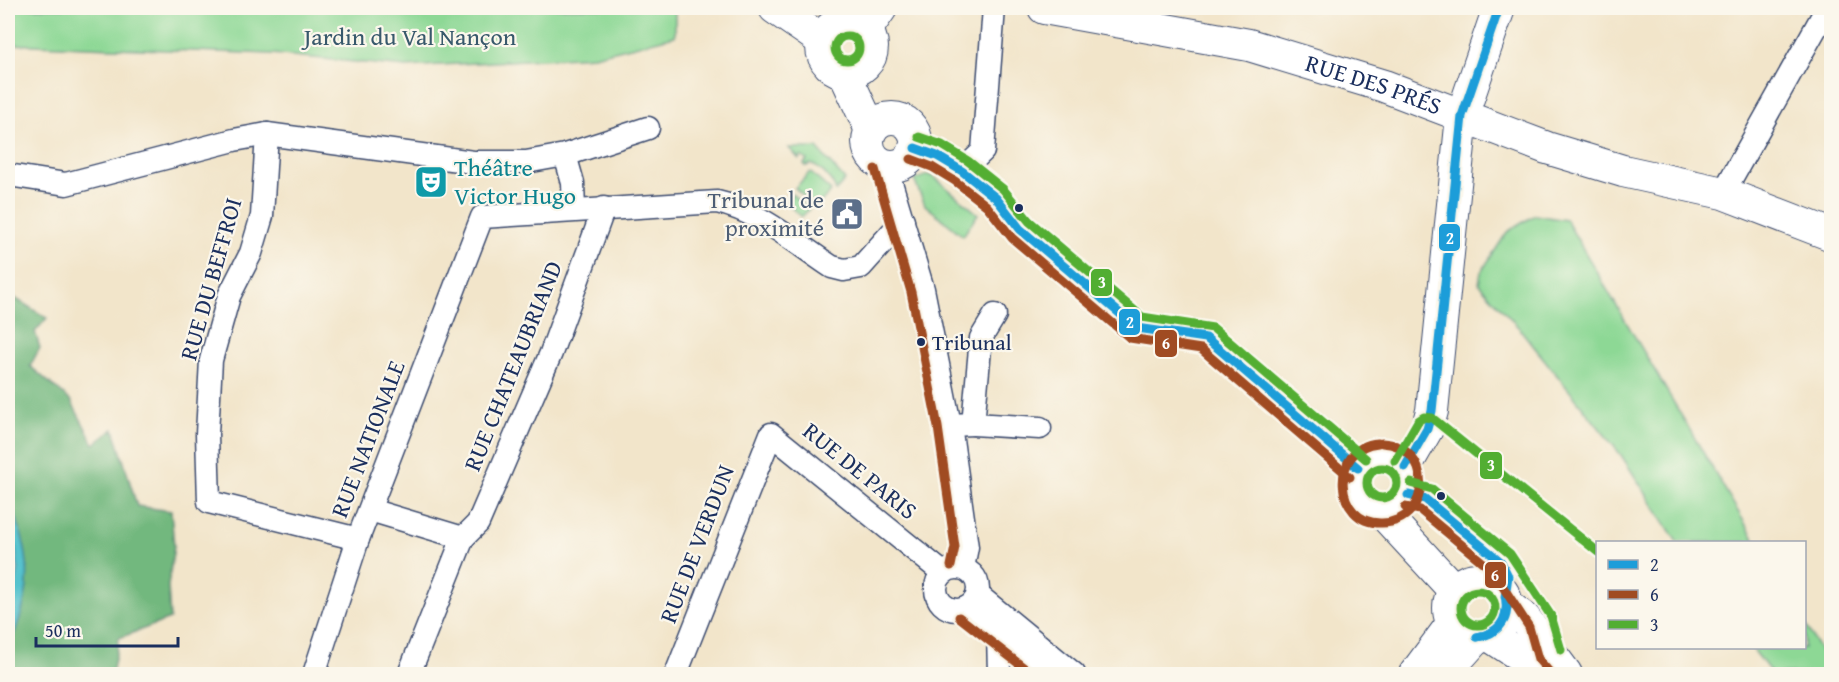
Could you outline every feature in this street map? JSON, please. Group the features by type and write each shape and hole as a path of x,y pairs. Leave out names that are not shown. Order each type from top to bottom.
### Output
{"main road":[{"path":"776,8 823,41"},
{"name":"RUE DES PRÉS","path":"1044,8 1249,45 1384,86 1546,148 1623,171 1723,193 1832,235"},
{"path":"1391,507 1410,488 1397,461 1436,366 1452,235 1462,116 1499,8"},
{"path":"873,19 869,37 871,52 854,69 836,70 824,58 823,41 826,34 837,24 873,19"},
{"path":"854,69 880,124"},
{"path":"904,122 914,133 915,148 908,161 901,165 886,166 879,163 870,152 868,137 880,124 904,122"},
{"path":"915,148 937,156 962,171 996,198 1020,229 1137,328 1206,338 1358,468"},
{"path":"1397,461 1372,457 1358,468 1354,480 1358,497 1364,504 1391,507 1464,585"},
{"path":"1415,675 1473,632 1503,624 1508,606 1505,597 1493,583 1464,585"},
{"path":"1464,585 1449,607 1473,632 1559,674"},
{"path":"1508,606 1525,619 1559,674"},
{"path":"1444,675 1473,632"}],"street":[{"path":"962,171 983,151 994,8"},
{"path":"1723,193 1827,8"},
{"path":"8,175 66,184 234,140 267,134 473,162 526,162 565,155 648,128"},
{"name":"RUE DU BEFFROI","path":"267,134 262,216 251,253 229,296 212,360 207,434 209,502 358,539"},
{"path":"565,155 573,183 574,210 717,202 731,205 757,218 832,267 844,270 861,267 903,220"},
{"path":"886,166 923,289 950,425 967,547 953,570 936,586 938,598 953,610 972,601 978,588 974,575 953,570"},
{"name":"RUE CHATEAUBRIAND","path":"409,675 463,538 478,524 551,353 604,208"},
{"name":"RUE NATIONALE","path":"314,675 358,539 478,224 482,217 574,210"},
{"path":"973,424 981,338 995,315"},
{"path":"950,425 1041,428"},
{"name":"RUE DE PARIS","path":"771,434 953,570"},
{"name":"RUE DE VERDUN","path":"676,675 771,434"},
{"path":"370,510 463,538"},
{"path":"972,601 998,633 1051,675"},
{"path":"972,601 1074,675"},
{"path":"998,633 999,675"}],"green space":[{"name":"Jardin du Val Nançon","path":"8,8 675,8 675,36 594,56 406,67 272,54 8,44"},
{"path":"789,148 817,148 845,180 836,191 823,172 811,164 806,166 804,164 807,160 801,156 799,159"},
{"path":"810,172 831,191 816,207 795,188"},
{"path":"928,175 934,177 978,214 963,236 925,205 914,180"},
{"path":"792,194 809,209 802,217 785,202"},
{"path":"1535,215 1566,220 1755,541 1676,541 1621,455 1519,328 1479,284 1481,272 1507,232"},
{"path":"8,294 47,318 35,332 40,348 30,366 71,401 94,444 114,429 137,506 171,511 174,546 168,586 170,619 119,638 112,674 8,674 8,630 23,584 16,527 8,509"},
{"path":"1806,626 1831,670 1831,674 1772,674 1753,649 1806,649"}],"water":[{"path":"8,497 22,537 28,572 23,608 8,648 8,625 18,570 14,542 8,523"}],"transit line":[{"name":"2","path":"1405,467 1427,429 1432,411 1462,116 1499,8"},
{"name":"3","path":"847,36 852,37 858,43 859,48 858,53 852,59 847,60 842,59 836,53 835,48 836,43 842,37 847,36"},
{"name":"3","path":"919,137 942,145 968,161 1003,189 1029,221 1142,317 1213,328 1366,459"},
{"name":"2","path":"915,148 937,156 962,171 996,198 1020,229 1137,328 1206,338 1358,468"},
{"name":"6","path":"911,159 932,167 955,181 987,206 1012,238 1130,338 1201,349 1350,477"},
{"name":"6","path":"875,169 911,292 938,427 955,547 951,566"},
{"name":"3","path":"1395,461 1418,421 1424,417 1432,418 1596,550"},
{"name":"6","path":"1378,443 1362,448 1351,457 1345,471 1343,485 1346,500 1354,512 1366,520 1382,523 1399,519 1411,510 1418,497 1421,483 1418,469 1411,456 1399,447 1382,443"},
{"name":"3","path":"1382,468 1388,469 1396,477 1397,483 1396,489 1388,497 1382,498 1376,497 1368,489 1367,483 1368,477 1376,469 1382,468"},
{"name":"3","path":"1411,483 1432,489 1510,554 1551,616 1561,650"},
{"name":"2","path":"1408,495 1425,499 1501,562 1508,576 1505,597"},
{"name":"6","path":"1405,507 1420,510 1492,570 1529,627 1538,659 1551,674"},
{"name":"3","path":"1478,591 1490,596 1495,608 1490,620 1478,625 1466,620 1461,608 1466,596 1478,591"},
{"name":"2","path":"1477,637 1496,630 1504,620 1506,600"},
{"name":"2","path":"1477,637 1490,633 1500,625 1505,614 1506,600"},
{"name":"6","path":"959,617 1032,674"}],"place":[{"name":"Théâtre Victor Hugo","path":"431,182"},
{"name":"Tribunal de proximité","path":"847,214"},
{"name":"Tribunal","path":"921,342"}]}
